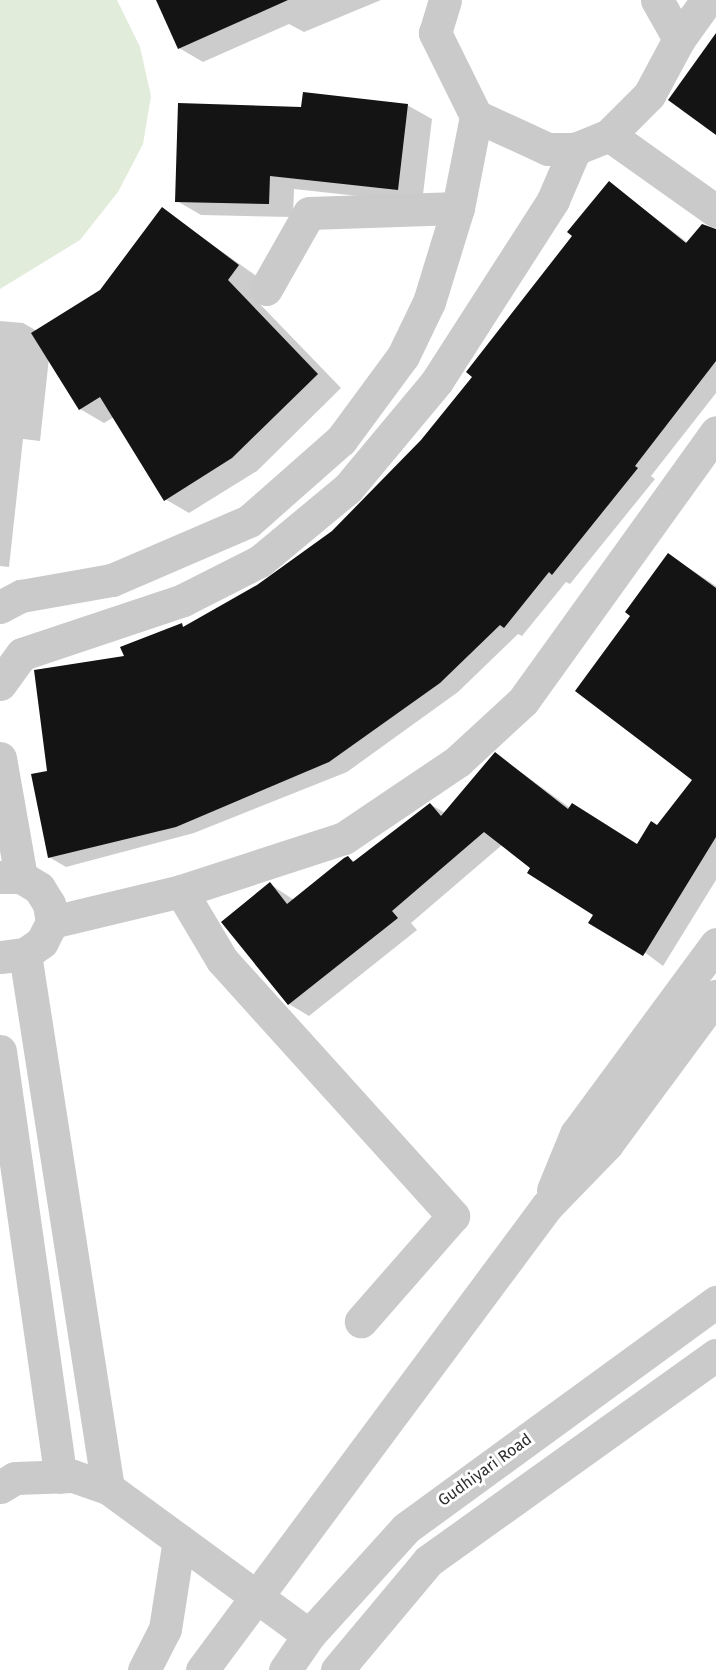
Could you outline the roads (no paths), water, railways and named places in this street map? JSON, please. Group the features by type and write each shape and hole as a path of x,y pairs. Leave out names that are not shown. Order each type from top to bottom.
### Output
{"street":[{"path":"0,607 21,596 112,580 249,521 341,440 403,356 429,303 458,208 476,116 435,33 445,0"},
{"path":"657,0 679,39"},
{"path":"476,116 548,149 576,149 609,135 649,95 679,39 707,0"},
{"path":"609,135 716,211"},
{"path":"0,684 22,654 183,600 260,561 370,465 437,381 553,201 576,149"},
{"path":"266,289 309,213 458,208"},
{"path":"52,922 181,891 344,838 458,761 523,701 716,432"},
{"path":"341,440 370,465"},
{"path":"0,758 10,877 39,888 49,904 52,922 42,942 12,955 108,1488"},
{"path":"181,891 222,960 453,1216 361,1321"},
{"path":"547,1206 576,1134 716,944"},
{"path":"202,1670 547,1206 606,1144 716,996"},
{"path":"0,1051 61,1477"},
{"name":"Gudhiyari Road","path":"285,1670 309,1635 406,1528 716,1302"},
{"path":"337,1670 428,1561 716,1355"},
{"path":"0,1487 15,1478 73,1476 108,1488 309,1635"},
{"path":"144,1670 165,1629 179,1540"}]}
